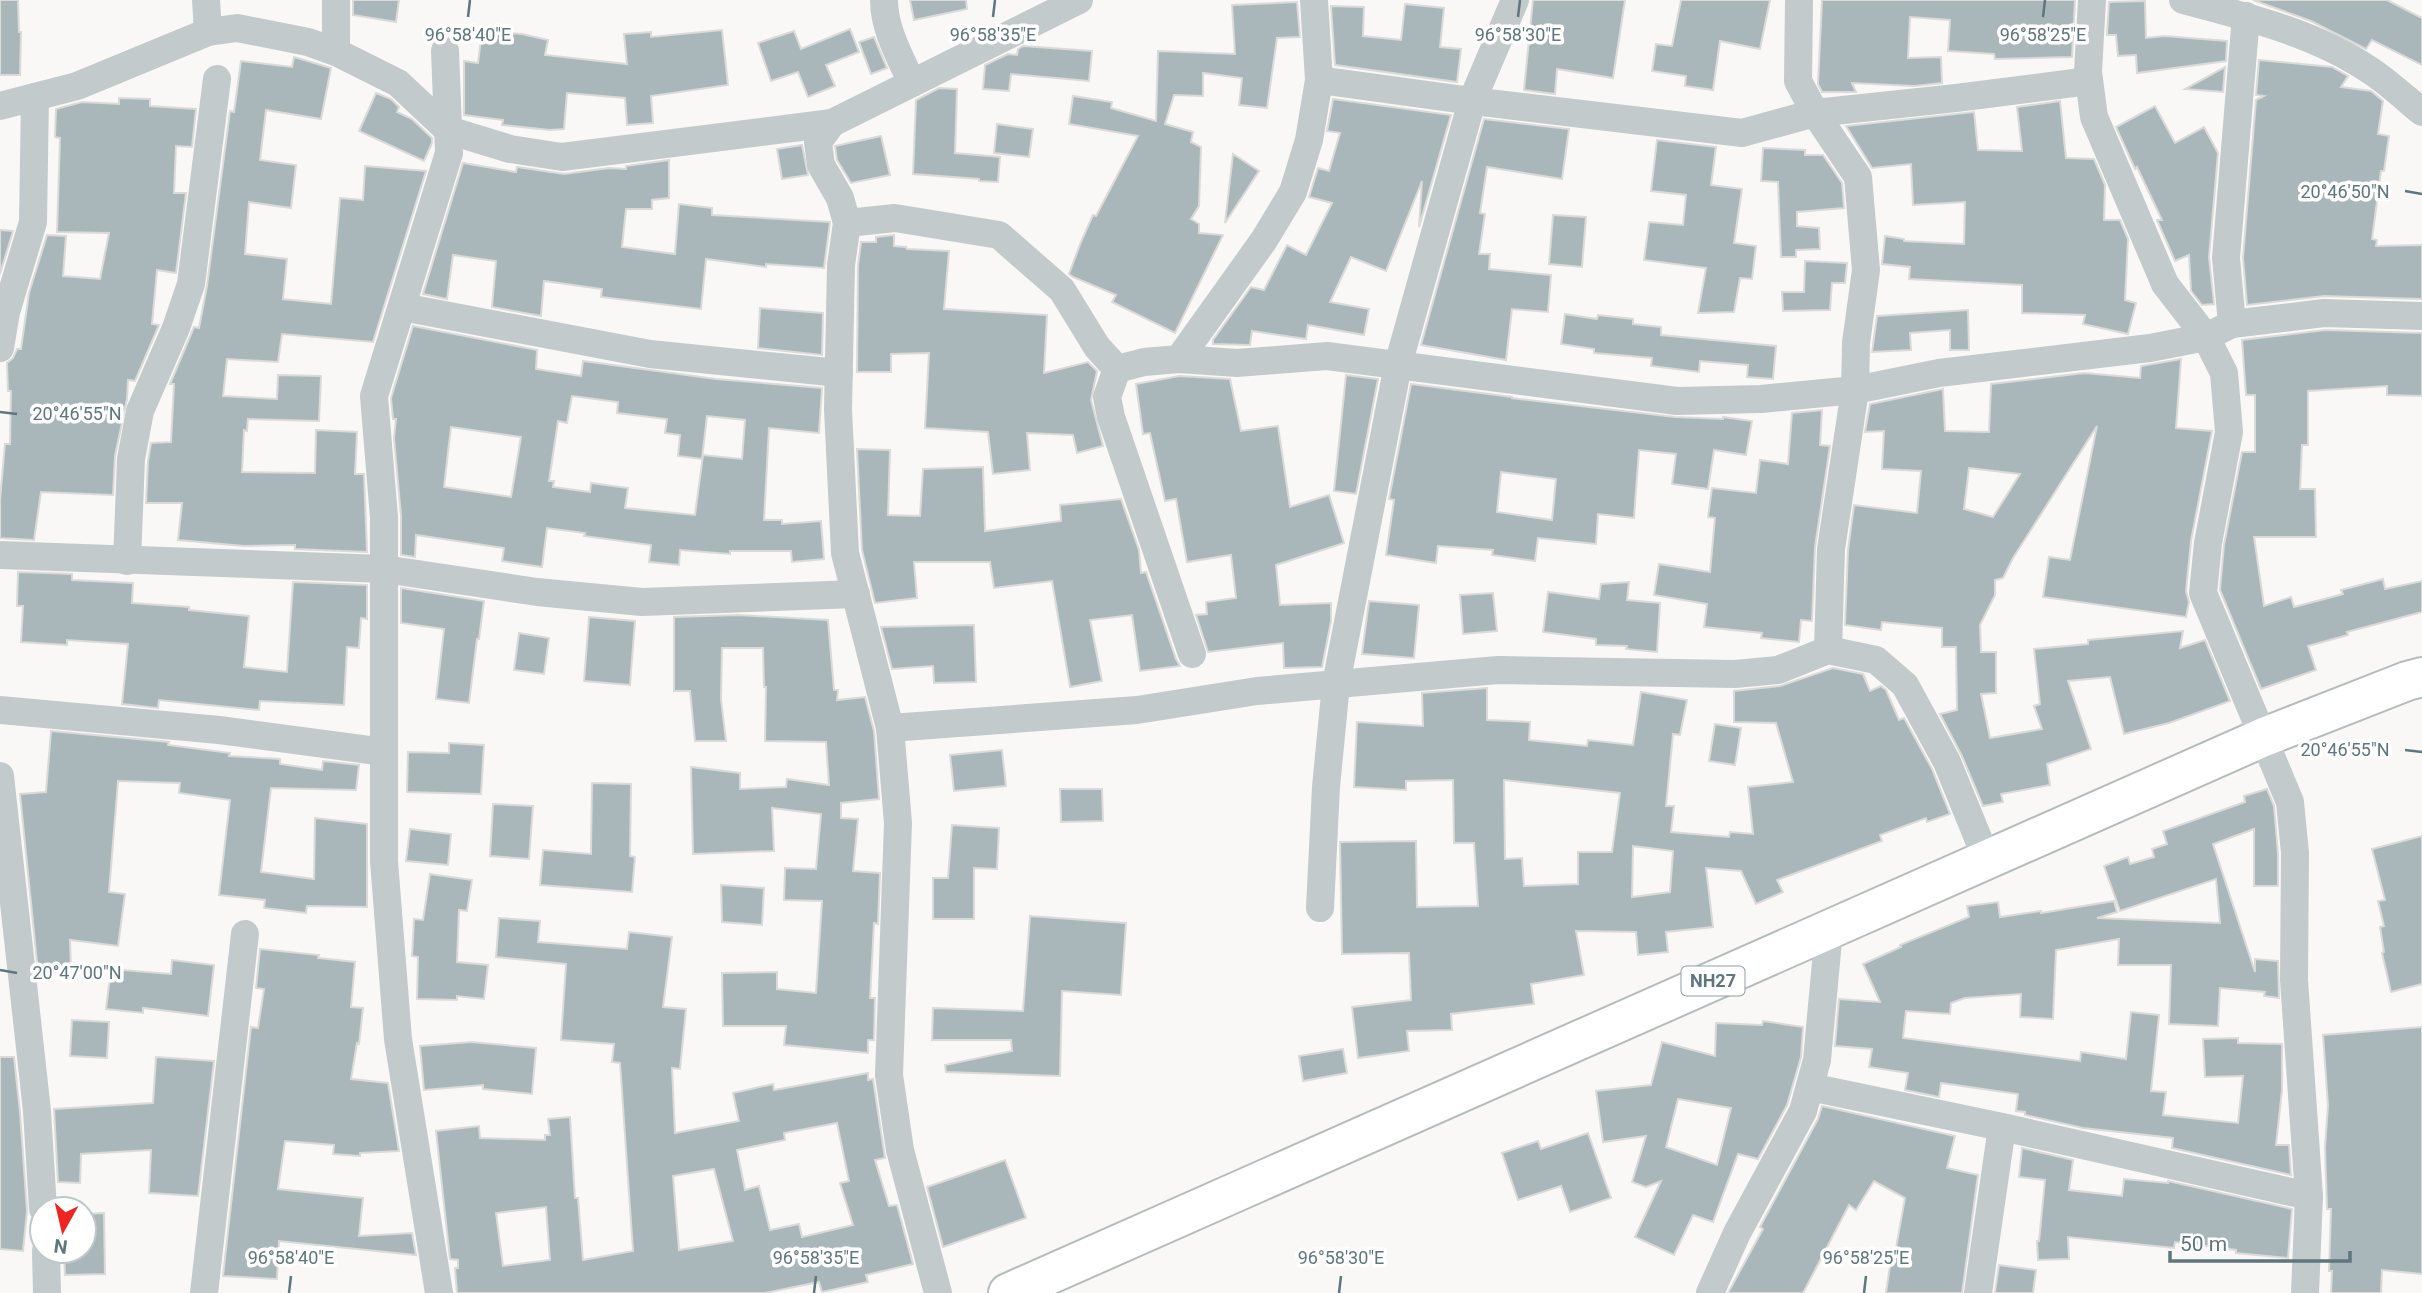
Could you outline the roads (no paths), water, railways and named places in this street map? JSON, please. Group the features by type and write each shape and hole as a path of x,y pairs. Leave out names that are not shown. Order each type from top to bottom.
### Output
{"highway":[{"name":"NH27","path":"1008,1293 2264,737 2422,677"}],"street":[{"path":"206,0 208,32"},
{"path":"336,0 336,52"},
{"path":"884,0 891,37 912,83"},
{"path":"0,106 77,86 208,32 237,28 308,42 336,52 398,83 448,130 510,149 562,156 832,123 1079,0"},
{"path":"1179,359 1264,240 1293,192 1309,140 1319,80 1314,0"},
{"path":"1320,908 1326,787 1336,684 1398,365 1472,101 1515,0"},
{"path":"1799,0 1798,81 1815,113 1858,177 1866,270 1856,343 1855,390 1831,550 1828,650"},
{"path":"2092,0 2089,81 2094,117 2165,284 2207,337 2224,373 2229,432 2208,543 2203,593 2290,802 2295,853 2294,980 2309,1196 2305,1293"},
{"path":"2183,0 2246,16 2306,36 2371,71 2422,112"},
{"path":"2232,324 2226,258 2246,16"},
{"path":"439,1293 398,1039 384,861 384,517 374,396 449,153 445,51"},
{"path":"127,561 131,459 140,411 176,328 191,284 217,79"},
{"path":"1319,80 1742,133 1815,113 2089,81"},
{"path":"0,348 6,312 33,222 35,97"},
{"path":"832,123 818,142 821,165 840,198 847,223 841,265 838,409 845,552 890,729 898,823 889,1075 900,1150 938,1293"},
{"path":"847,223 895,218 999,235 1062,290 1097,347 1117,369"},
{"path":"402,307 650,354 839,373"},
{"path":"1117,369 1144,362 1179,359 1237,363 1327,356 1677,401 1761,400 1855,390 1939,373 2150,348 2207,337 2232,324 2324,313 2422,316"},
{"path":"1117,369 1107,397 1111,416 1192,654"},
{"path":"0,555 384,569 537,592 642,601 856,594"},
{"path":"890,729 1138,710 1257,691 1499,670 1735,674 1778,670 1828,650 1876,660 1905,685 1947,762 1987,860"},
{"path":"0,710 219,730 384,752"},
{"path":"0,776 5,872 37,1111 42,1195"},
{"path":"1710,1293 1737,1233 1803,1111 1817,1060 1829,930"},
{"path":"204,1293 245,934"},
{"path":"1810,1087 2309,1196"},
{"path":"1978,1293 2002,1127"},
{"path":"46,1265 47,1293"}]}
